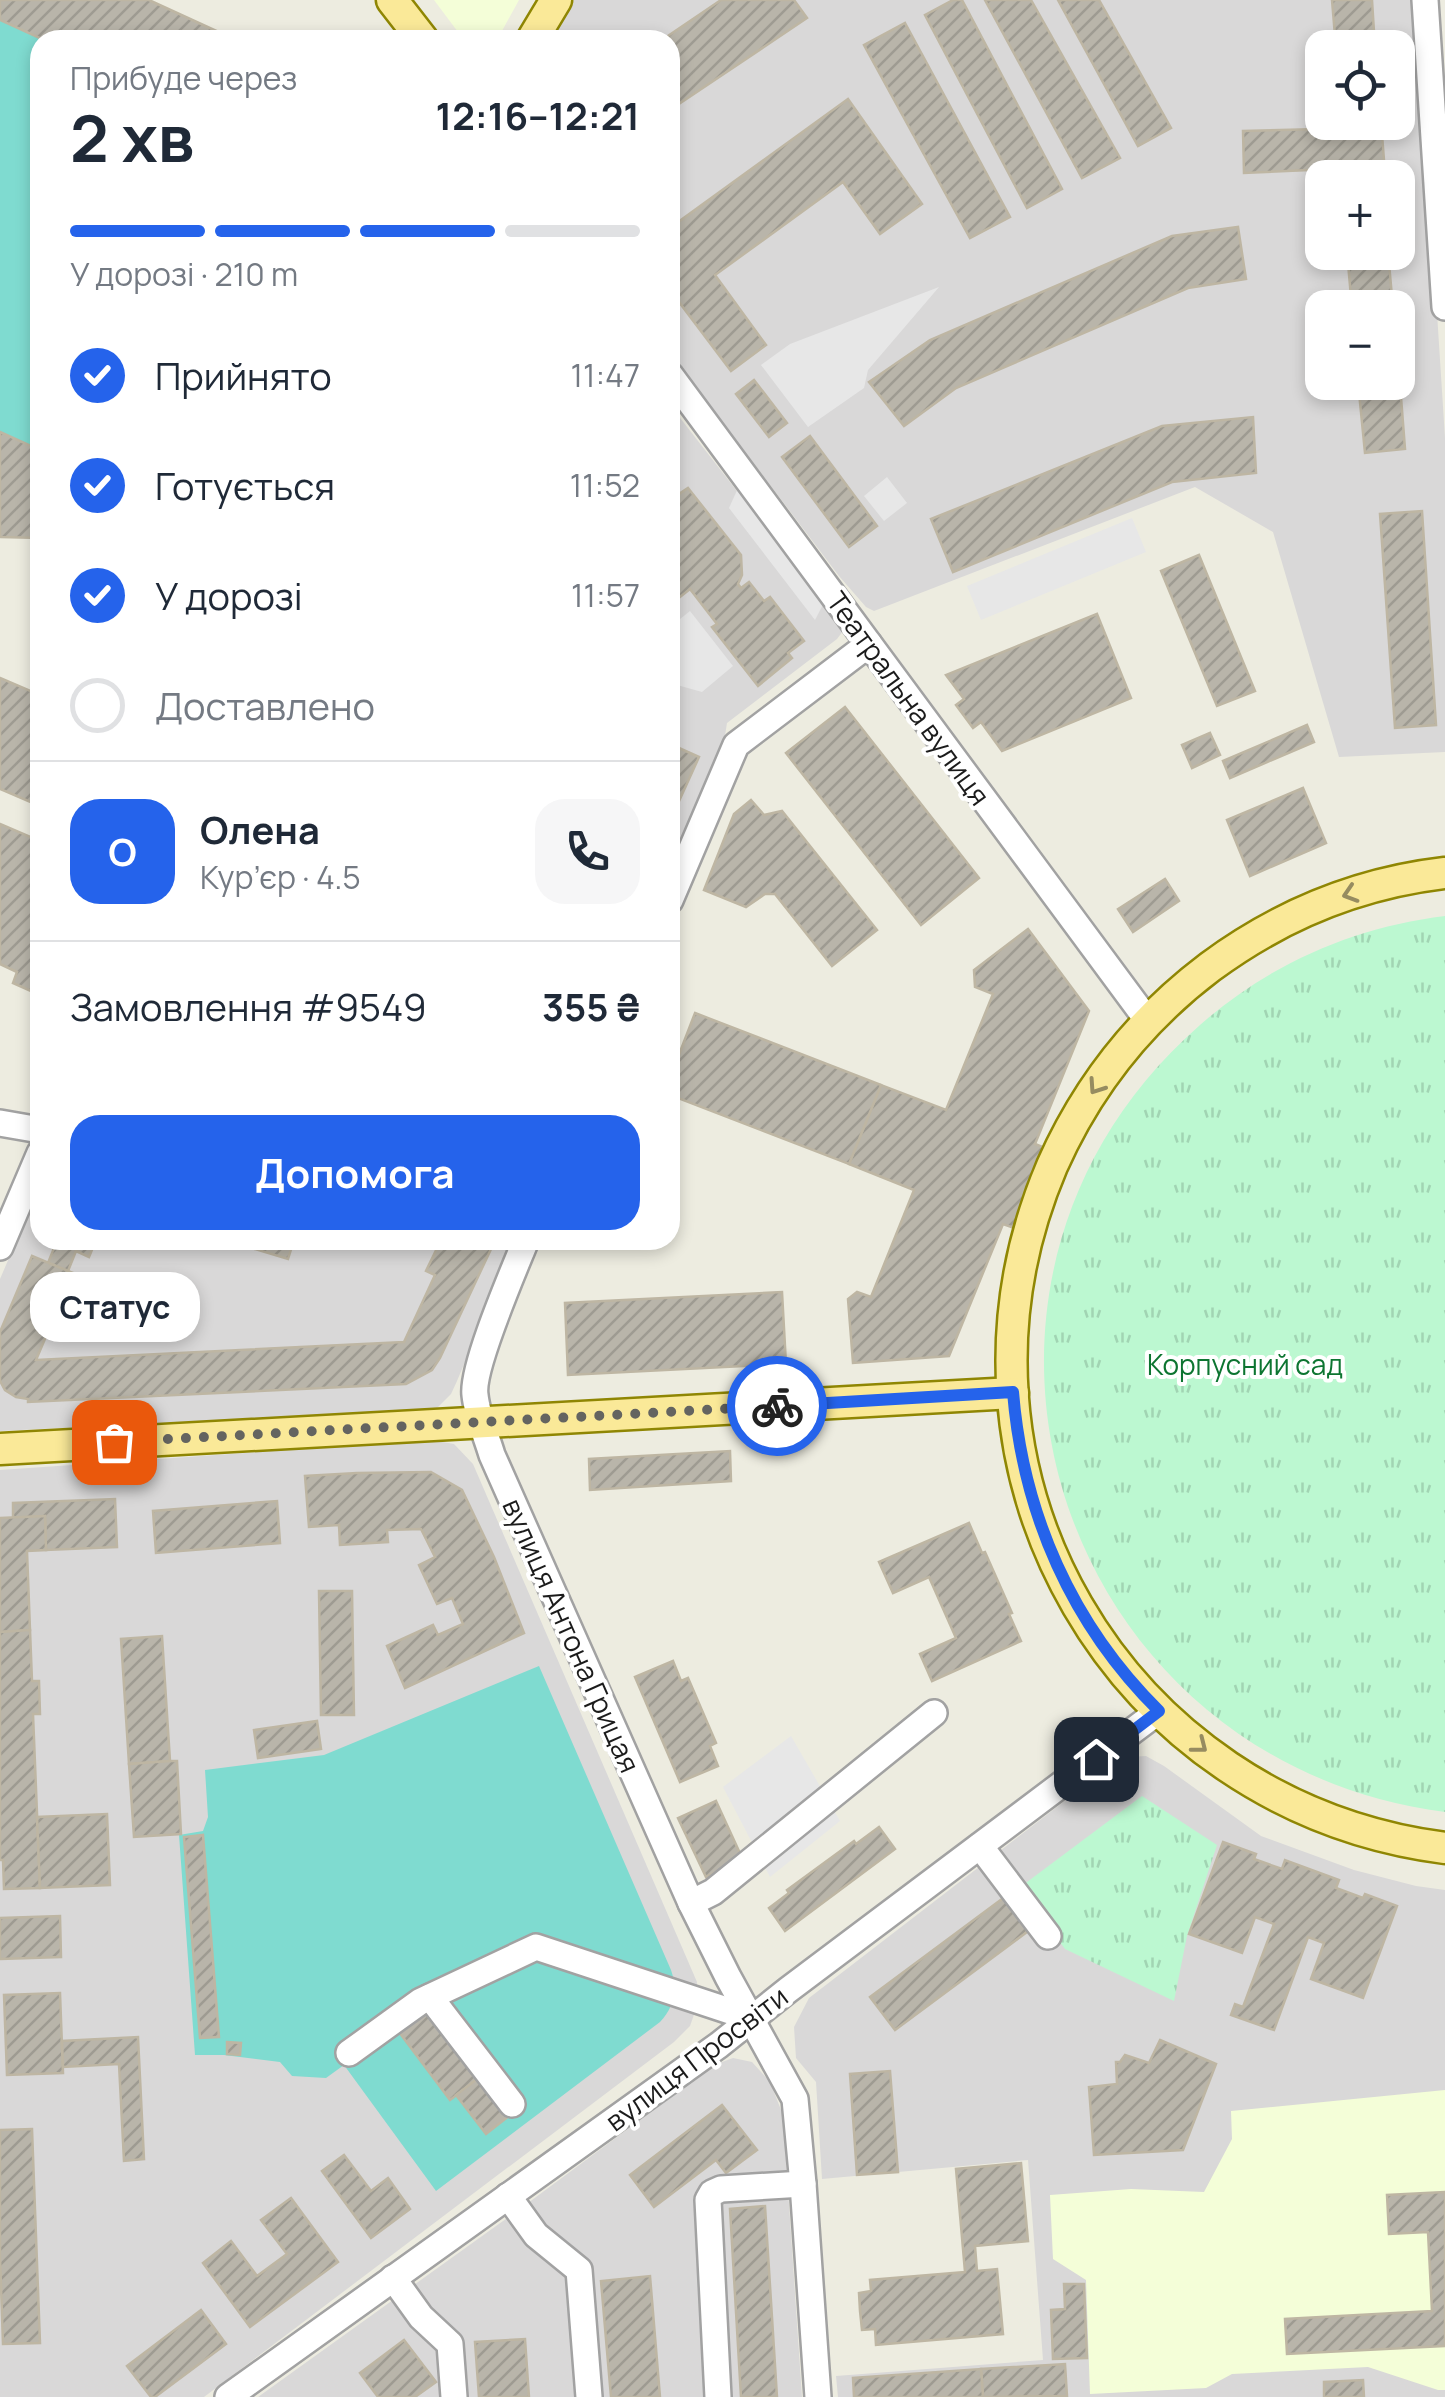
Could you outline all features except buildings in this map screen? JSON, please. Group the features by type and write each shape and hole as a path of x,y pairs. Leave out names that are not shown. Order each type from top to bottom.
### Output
{"main road":[{"path":"392,0 414,30"},
{"path":"538,30 556,0"},
{"path":"1445,872 1347,894 1301,912 1232,951 1148,1021 1102,1077 1044,1186 1022,1261 1012,1342 1020,1451 1035,1511 1059,1572 1078,1607 1130,1681 1204,1751 1300,1808 1372,1835 1445,1848"},
{"path":"0,1449 1013,1392"}],"street":[{"path":"1425,0 1445,307"},
{"name":"Театральна вулиця","path":"680,389 1148,1021"},
{"path":"680,877 736,745 869,644"},
{"path":"0,1123 30,1128"},
{"path":"0,1247 30,1176"},
{"name":"вулиця Антона Грицая","path":"522,1250 478,1368 474,1392 500,1472 690,1903 795,2099 818,2397"},
{"name":"вулиця Просвіти","path":"228,2397 719,2045 1159,1711"},
{"path":"690,1903 712,1892 934,1713"},
{"path":"980,1846 1048,1936"},
{"path":"349,2053 421,2000 536,1948 751,2018"},
{"path":"430,1997 512,2104"},
{"path":"718,2397 708,2200 721,2189 804,2184"},
{"path":"508,2196 536,2235 579,2270 589,2397"},
{"path":"393,2278 421,2317 450,2344 454,2397"}],"shaded area":[{"path":"0,0 177,30 30,30 30,538 0,537"},
{"path":"434,0 519,0 502,30 456,30"},
{"path":"574,0 1417,0 1445,438 1445,752 1339,757 1273,532 1195,487 874,611 866,607 680,366 680,30 558,30"},
{"path":"939,287 868,370 864,388 808,427 761,365 790,344"},
{"path":"680,418 843,631 727,723 724,742 680,847"},
{"path":"744,475 830,591 815,620 729,508"},
{"path":"887,477 907,503 884,521 864,496"},
{"path":"1132,518 1146,552 981,620 967,586"},
{"path":"690,611 733,666 702,692 680,686 680,619"},
{"path":"30,1209 30,1250 512,1250 451,1394 437,1408 429,1410 0,1431 0,1279"},
{"path":"431,1440 454,1444 473,1464 697,1982 696,2009 690,2026 674,2042 204,2397 0,2397 0,1470"},
{"path":"539,1666 671,1970 673,1998 660,2022 436,2191 344,2065 326,2078 292,2076 280,2062 195,2055 179,1835 203,1831 208,1817 205,1770 324,1755"},
{"path":"791,1736 840,1821 770,1877 723,1787"},
{"path":"1146,1756 1261,1836 1354,1870 1445,1890 1445,2397 838,2397 836,2376 1043,2360 1028,2160 822,2179 816,2082 796,2058 794,2027 809,1998 1114,1763"},
{"path":"733,2058 752,2062 770,2082 783,2115 802,2397 258,2397 714,2065"},
{"path":"1445,2090 1445,2390 1368,2367 1232,2374 1206,2388 1090,2394 1086,2280 1053,2259 1050,2195 1131,2189 1204,2192 1232,2139 1231,2111"}],"green space":[{"name":"Корпусний сад","path":"1445,916 1445,1812 1310,1774 1200,1704 1118,1609 1065,1497 1044,1375 1058,1250 1109,1131 1200,1025 1255,984 1314,952 1378,929"},
{"path":"1142,1796 1217,1845 1187,1936 1174,2001 1065,1949 1019,1888"}],"way so far":[{"path":"114,1442 777,1406"}],"place":[{"name":"Статус","path":"114,1442"}],"route":[{"path":"777,1406 1013,1392 1026,1480 1059,1572 1103,1646 1159,1711 1096,1759"}]}
